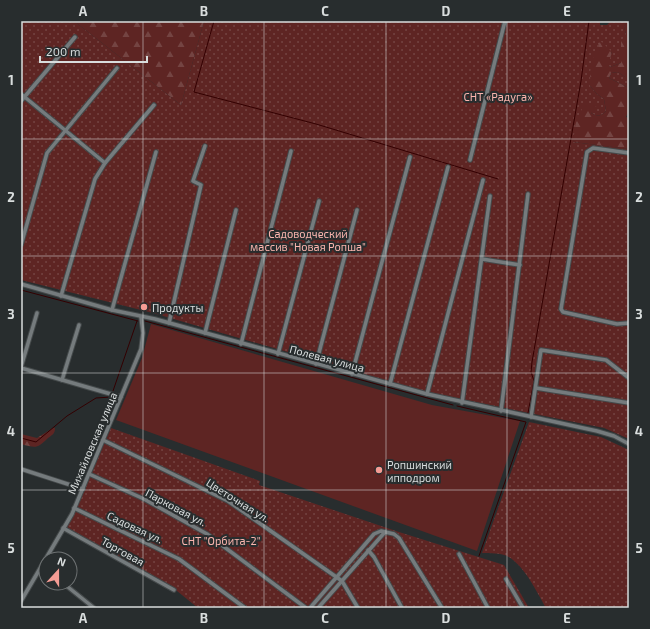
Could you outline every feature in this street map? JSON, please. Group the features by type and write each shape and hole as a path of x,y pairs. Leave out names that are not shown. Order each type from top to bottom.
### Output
{"street":[{"path":"470,160 505,21"},
{"path":"21,101 75,37"},
{"path":"21,245 47,153 117,68"},
{"path":"21,94 106,163"},
{"path":"61,296 95,179 106,163 154,104"},
{"path":"169,323 201,185 193,181 205,146"},
{"path":"629,154 593,148 587,152 561,309 563,312 617,324 629,323"},
{"path":"112,310 156,152"},
{"path":"241,344 291,152"},
{"path":"352,374 410,158"},
{"path":"390,384 448,168"},
{"path":"427,394 484,180"},
{"path":"501,411 528,194"},
{"path":"462,403 490,196"},
{"path":"278,354 319,201"},
{"path":"205,333 236,210"},
{"path":"316,364 357,210"},
{"path":"482,259 520,265"},
{"name":"Полевая улица","path":"21,284 112,310 169,323 241,344 462,403 597,431 614,436 629,444"},
{"path":"37,313 21,367 121,397"},
{"name":"Михайловская улица","path":"50,551 83,489 141,349 143,333 141,317"},
{"path":"62,380 79,325"},
{"path":"531,417 541,350 606,360 629,378"},
{"path":"536,388 629,403"},
{"name":"Цветочная ул.","path":"103,440 218,495 342,581"},
{"path":"21,469 83,489"},
{"name":"Парковая ул.","path":"89,474 144,499 207,534 306,608"},
{"name":"Садовая ул.","path":"74,508 179,559 245,608"},
{"name":"Торговая","path":"63,528 174,590"},
{"path":"310,608 374,534 381,531 394,534 399,538 442,608"},
{"path":"318,608 385,532"},
{"path":"368,550 374,557 402,608"},
{"path":"459,554 488,608"},
{"name":"Михайловская улица","path":"21,601 38,573"},
{"path":"506,579 523,608"},
{"path":"342,581 358,608"},
{"path":"73,591 94,608"}],"green space":[{"name":"Садоводческий массив \"Новая Ропша\"","path":"21,21 74,21 181,105 204,21 600,21 600,25 607,25 611,21 627,21 624,27 626,34 621,48 621,63 610,67 607,65 612,52 600,50 590,86 604,99 606,111 599,115 591,113 595,105 580,120 573,142 629,149 629,439 604,428 425,392 153,313 21,280"},
{"path":"74,21 204,21 181,105"},
{"path":"627,21 629,21 629,77 625,77 618,72 611,73 609,78 629,88 629,111 626,117 629,118 629,149 573,142 576,121 580,120 579,115 584,105 595,105 597,108 591,113 595,115 601,115 606,111 604,99 590,86 592,61 596,53 600,50 598,43 602,42 612,52 608,65 610,67 621,63 621,41 626,34 624,27"},
{"path":"618,72 625,77 629,77 629,88 609,78 611,73"},
{"name":"Ропшинский ипподром","path":"151,324 432,405 520,421 477,551 116,420 142,358"},
{"path":"529,422 601,437 629,450 629,608 546,608 530,579 513,560 501,554 482,553"},
{"path":"55,428 53,434 39,446 33,447 21,444 21,434 37,438"},
{"name":"СНТ \"Орбита-2\"","path":"111,428 260,481 259,485 399,532 504,565 529,608 198,608 177,591 65,528 74,514"}],"waterway":[{"path":"214,21 194,92 316,124 498,179"},
{"path":"528,413 534,381 531,372 532,362 581,81 589,21"},
{"path":"21,290 138,321"},
{"path":"113,391 137,321"},
{"path":"145,321 453,405"},
{"path":"21,438 36,442 67,416 96,398 111,397"},
{"path":"457,406 526,422 479,556"}],"place":[{"name":"Продукты","path":"144,307"},
{"name":"Ропшинский ипподром","path":"379,470"}],"park label":[{"name":"СНТ «Радуга»","path":"498,96"}]}
